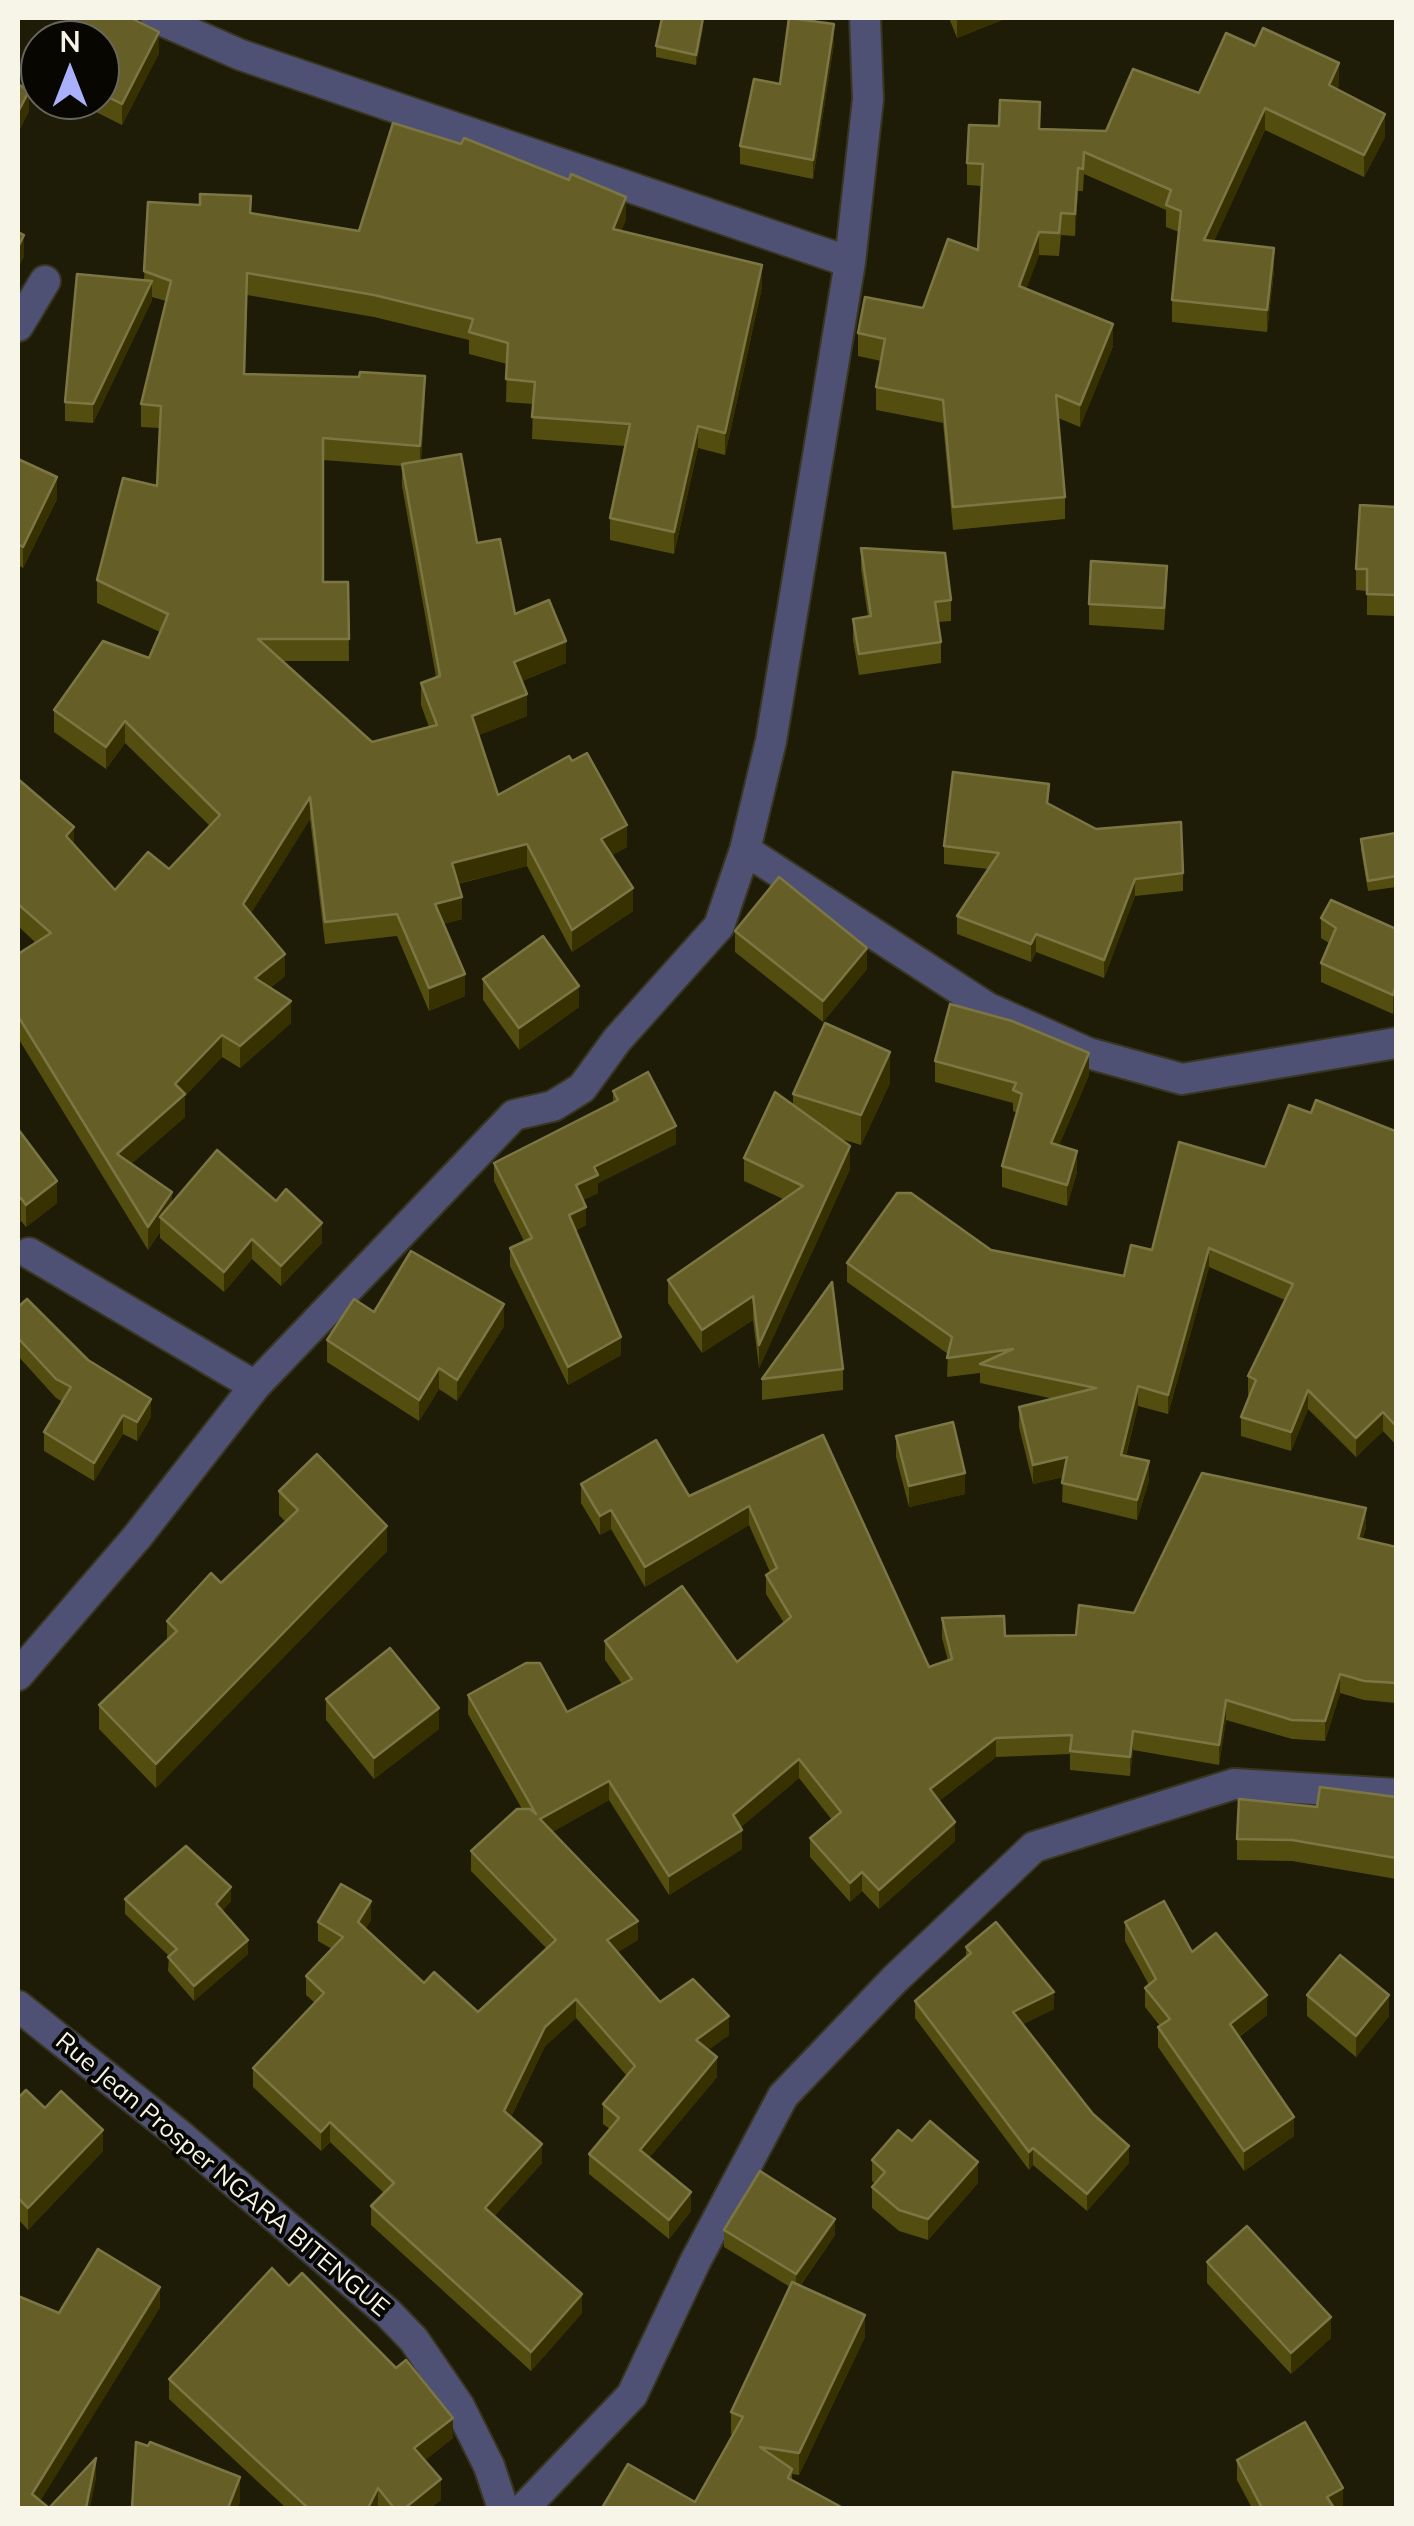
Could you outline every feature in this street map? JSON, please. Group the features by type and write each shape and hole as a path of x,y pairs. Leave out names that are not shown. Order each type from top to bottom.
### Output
{"street":[{"path":"156,18 241,55 850,262"},
{"path":"18,1675 137,1536 255,1386 514,1115 553,1106 582,1088 617,1040 720,926 745,850 771,741 850,262 868,99 865,18"},
{"path":"18,326 46,281"},
{"path":"745,850 988,1008 1088,1053 1182,1079 1396,1044"},
{"path":"29,1253 255,1386"},
{"path":"524,2508 632,2395 695,2262 783,2096 895,1980 1034,1847 1234,1784 1396,1794"},
{"name":"Rue Jean Prosper NGARA BITENGUE","path":"18,2006 206,2157 388,2313 414,2340 459,2406 489,2466 504,2508"}],"building":[{"path":"131,18 159,32 122,104 120,20 75,20"},
{"path":"662,18 703,18 696,55 656,46"},
{"path":"789,18 834,24 813,160 740,146 754,79 780,84"},
{"path":"1263,28 1339,63 1329,85 1385,114 1364,155 1265,108 1204,240 1274,248 1267,310 1172,300 1181,211 1166,205 1171,190 1084,152 1083,169 1078,168 1075,214 1061,213 1059,233 1039,232 1019,286 1113,324 1080,405 1056,395 1065,497 953,507 943,400 876,387 885,339 858,333 865,297 923,308 948,239 978,250 983,164 967,163 969,125 999,126 1000,100 1040,102 1039,129 1106,131 1133,69 1199,93 1226,33 1255,46"},
{"path":"393,123 461,144 464,138 569,180 571,174 626,197 613,229 762,265 725,433 698,426 674,532 610,518 630,424 532,417 535,382 506,379 508,343 469,332 473,319 374,295 247,273 244,374 359,377 360,372 425,376 420,446 323,438 323,582 348,582 349,639 258,639 372,742 437,725 421,683 440,676 402,464 461,454 477,543 500,539 515,614 549,600 566,641 514,662 527,694 472,716 498,795 569,756 572,761 587,753 627,825 601,839 633,888 572,930 527,844 452,863 462,897 435,904 465,974 429,988 397,914 325,922 310,797 243,904 285,954 255,978 291,1001 240,1046 222,1035 175,1084 185,1094 117,1154 172,1192 148,1227 18,1016 18,954 51,933 18,904 18,779 74,827 66,836 115,890 148,852 169,869 220,815 125,721 106,747 54,710 103,641 149,658 168,614 97,580 123,478 157,486 161,406 141,404 171,281 144,271 148,202 200,205 200,194 251,196 250,213 359,231"},
{"path":"77,274 152,281 93,404 65,402"},
{"path":"18,459 57,477 23,547 18,544"},
{"path":"1360,505 1396,507 1396,595 1367,594 1367,569 1356,569"},
{"path":"861,548 945,553 951,600 935,602 941,642 859,654 853,619 871,616"},
{"path":"1091,561 1167,566 1164,608 1089,604"},
{"path":"953,772 1049,784 1047,803 1096,829 1181,822 1183,873 1135,879 1104,960 1036,934 1031,944 957,916 999,853 944,846"},
{"path":"1396,833 1396,876 1368,881 1361,839"},
{"path":"779,877 867,948 823,1001 735,931"},
{"path":"1331,900 1396,929 1393,995 1321,963 1336,928 1321,918"},
{"path":"543,936 579,986 519,1028 483,979"},
{"path":"950,1004 1012,1021 1089,1053 1051,1143 1077,1151 1067,1185 1002,1166 1022,1094 1013,1090 1016,1083 935,1061"},
{"path":"825,1023 890,1052 861,1115 793,1094"},
{"path":"648,1072 676,1126 594,1167 598,1175 576,1185 586,1207 569,1215 621,1337 568,1367 510,1248 532,1238 494,1163 618,1100 613,1091"},
{"path":"775,1092 850,1146 759,1345 753,1296 702,1330 668,1280 803,1186 744,1158"},
{"path":"1316,1100 1395,1131 1396,1128 1396,1426 1383,1412 1356,1438 1308,1390 1291,1432 1241,1417 1256,1380 1248,1376 1293,1284 1209,1248 1168,1395 1138,1386 1121,1455 1149,1461 1137,1500 1062,1483 1067,1457 1033,1465 1019,1407 1096,1388 980,1364 1013,1349 947,1358 952,1337 847,1263 897,1193 911,1193 991,1250 1124,1276 1131,1245 1152,1250 1179,1142 1265,1167 1289,1105 1311,1113"},
{"path":"18,1129 57,1181 26,1205 21,1198 18,1201"},
{"path":"217,1150 276,1201 286,1189 322,1223 281,1266 252,1239 224,1272 160,1217"},
{"path":"411,1251 504,1304 457,1380 439,1368 419,1400 327,1340 354,1299 374,1312"},
{"path":"832,1282 843,1369 762,1379"},
{"path":"27,1299 88,1360 151,1399 137,1422 123,1415 94,1463 44,1432 71,1387 56,1379 18,1338 18,1307"},
{"path":"953,1422 965,1473 909,1486 896,1436"},
{"path":"823,1435 929,1667 952,1659 942,1618 1004,1616 1005,1636 1076,1635 1079,1605 1134,1613 1202,1473 1366,1508 1358,1538 1396,1547 1396,1683 1364,1681 1340,1674 1325,1721 1292,1720 1226,1700 1219,1745 1133,1731 1130,1757 1070,1751 1072,1735 996,1738 930,1789 955,1822 879,1890 862,1872 850,1883 810,1838 841,1812 799,1759 733,1815 742,1830 669,1876 609,1781 540,1819 638,1921 607,1940 660,2002 693,1979 729,2016 696,2040 717,2057 640,2150 691,2192 669,2220 589,2154 619,2118 603,2104 635,2066 576,1999 545,2027 504,2111 542,2144 485,2208 582,2294 531,2352 371,2206 394,2183 330,2122 321,2132 253,2068 324,1993 306,1976 343,1937 318,1922 341,1884 371,1901 358,1922 424,1983 434,1972 478,2012 556,1940 471,1851 517,1809 530,1809 536,1814 468,1695 526,1663 540,1663 567,1712 632,1679 605,1641 682,1586 737,1662 791,1617 766,1575 777,1568 749,1506 645,1567 611,1510 600,1516 581,1484 656,1440 689,1496"},
{"path":"317,1454 387,1526 156,1764 99,1705 177,1631 167,1621 211,1573 221,1583 298,1510 279,1491"},
{"path":"390,1648 439,1708 374,1758 326,1699"},
{"path":"1320,1787 1396,1797 1396,1858 1292,1840 1237,1839 1239,1799 1317,1807"},
{"path":"186,1846 231,1887 216,1904 248,1940 194,1986 168,1957 177,1949 125,1899"},
{"path":"1164,1901 1192,1952 1216,1933 1267,1995 1230,2024 1294,2117 1244,2151 1158,2027 1170,2019 1145,1988 1156,1979 1125,1922"},
{"path":"996,1922 1054,1992 1013,2012 1093,2114 1129,2146 1087,2194 1033,2148 1029,2152 915,2001 971,1953 966,1947"},
{"path":"1340,1955 1389,1995 1356,2036 1307,1995"},
{"path":"26,2090 45,2108 61,2091 103,2130 28,2208 18,2198 18,2098"},
{"path":"930,2121 978,2162 928,2219 899,2210 872,2187 885,2172 872,2160 898,2130 912,2141"},
{"path":"760,2171 835,2219 796,2274 724,2230"},
{"path":"1247,2226 1331,2317 1291,2353 1207,2262"},
{"path":"98,2249 160,2287 32,2494 49,2508 18,2508 18,2296 59,2313"},
{"path":"272,2268 289,2286 302,2273 396,2368 406,2360 453,2418 414,2448 441,2479 405,2508 394,2508 378,2488 368,2508 308,2508 169,2379"},
{"path":"792,2282 865,2315 799,2453 760,2447 792,2469 788,2478 843,2508 602,2508 628,2464 695,2502 743,2417 731,2412"},
{"path":"1305,2422 1343,2488 1327,2497 1334,2508 1262,2508 1237,2460"},
{"path":"136,2442 148,2446 150,2442 240,2477 228,2508 132,2508"},
{"path":"96,2458 86,2508 49,2508"}]}
